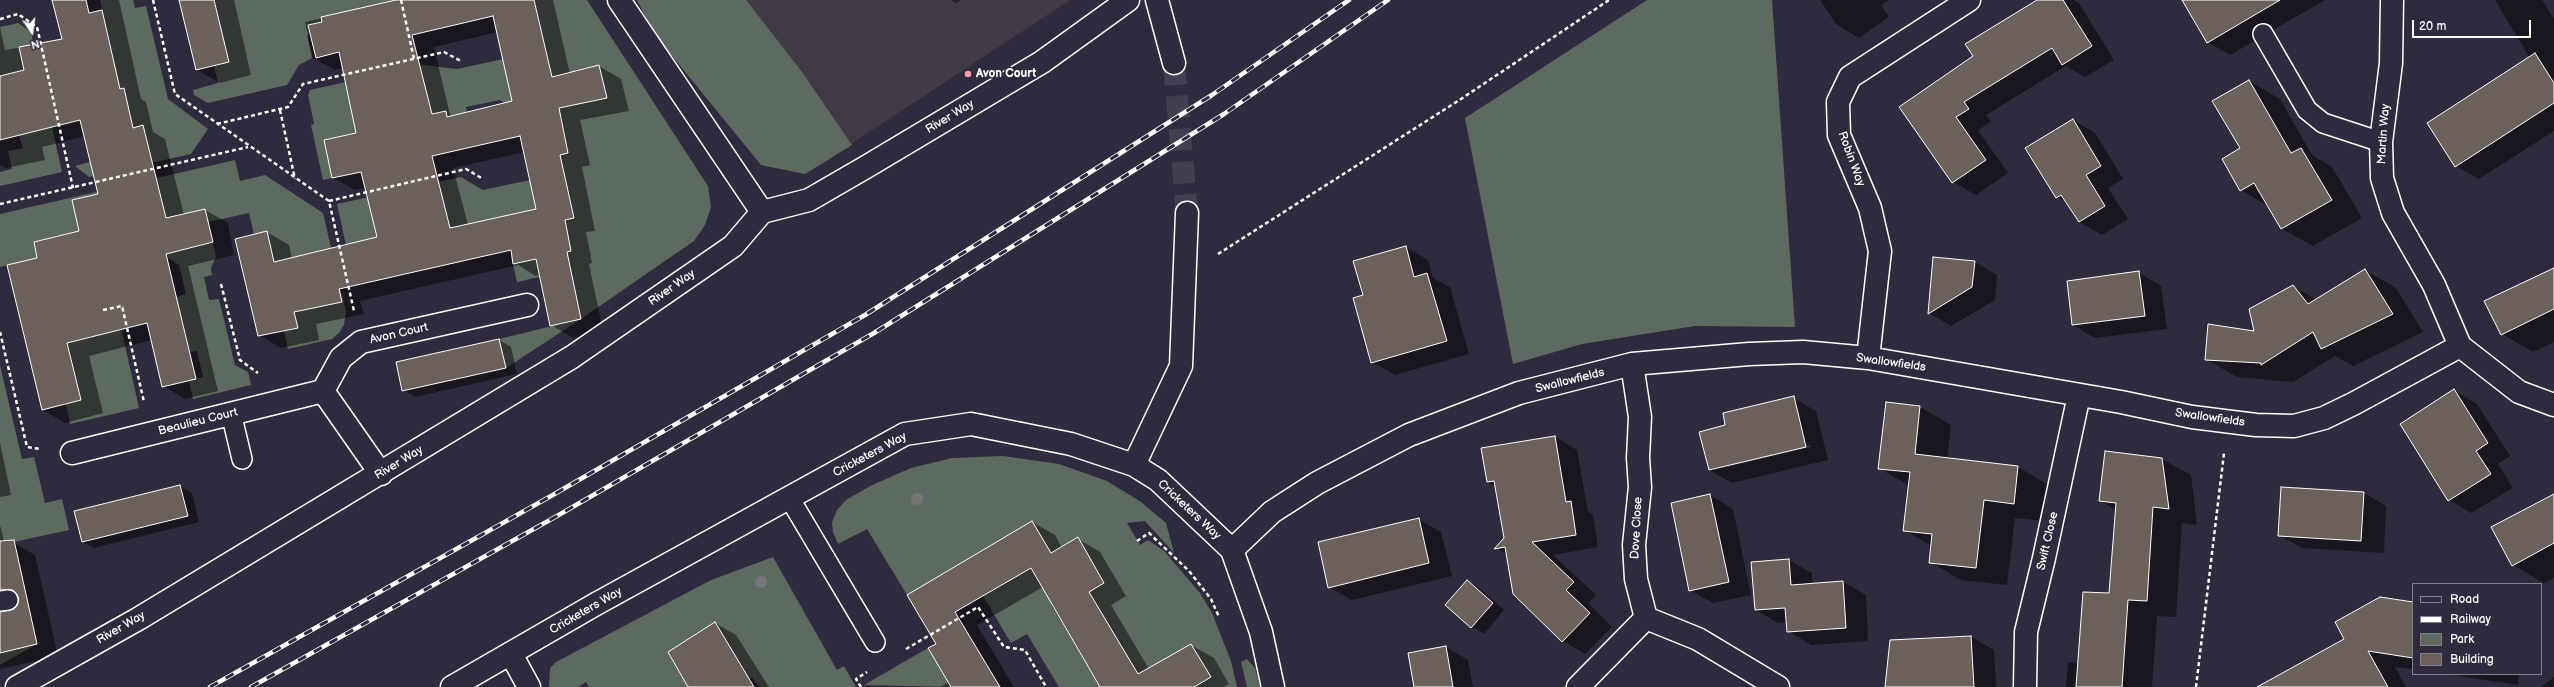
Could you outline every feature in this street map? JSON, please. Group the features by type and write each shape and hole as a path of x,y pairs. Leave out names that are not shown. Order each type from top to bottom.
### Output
{"street":[{"path":"619,0 762,212"},
{"name":"River Way","path":"17,687 138,619 381,474 572,357 733,246 762,212 809,200 853,175 1042,62 1128,0"},
{"path":"1157,0 1174,63"},
{"name":"Robin Way","path":"1868,358 1880,251 1870,208 1839,135 1838,102 1850,77 1969,0"},
{"name":"Martin Way","path":"2392,0 2391,62 2381,142 2382,178 2392,213 2434,285 2460,346"},
{"path":"1134,465 1181,366 1187,213"},
{"name":"Avon Court","path":"323,390 341,358 361,342 527,305"},
{"path":"2460,346 2519,392 2554,405"},
{"name":"Swallowfields","path":"1232,550 1272,512 1317,482 1409,435 1518,393 1632,364 1749,354 1803,352 1868,358 2079,395 2192,417 2256,425 2294,426 2324,418 2460,346"},
{"name":"Dove Close","path":"1632,364 1640,417 1638,458 1640,487 1634,545 1636,579 1646,618"},
{"path":"323,390 381,474"},
{"name":"Beaulieu Court","path":"72,453 323,390"},
{"name":"Swift Close","path":"2025,687 2026,632 2044,558 2079,395"},
{"name":"Cricketers Way","path":"452,687 596,604 790,499 905,434 971,424 1071,444 1134,465 1158,480 1232,550 1261,632 1273,687"},
{"path":"1578,687 1646,618 1698,639 1778,687"},
{"path":"511,654 529,687"}],"lane":[{"path":"2263,34 2307,110 2323,122 2381,142"},
{"path":"232,414 242,459"},
{"path":"790,499 874,642"}],"path":[{"path":"153,0 175,94 248,147 329,201 361,342"},
{"path":"401,0 414,59"},
{"path":"1211,259 1461,100 1609,0"},
{"path":"0,19 18,14 37,27 72,188"},
{"path":"216,124 288,107 303,84 444,52 461,61"},
{"path":"280,110 295,179"},
{"path":"0,204 248,147"},
{"path":"329,201 466,170 483,180"},
{"path":"221,284 240,360 257,371 266,405"},
{"path":"103,310 122,306 152,433"},
{"path":"0,332 27,447 72,453"},
{"path":"2196,687 2228,421"},
{"path":"1137,541 1149,532 1189,571 1211,599 1220,620"},
{"path":"899,653 978,607 1004,647 1025,650 1046,687"},
{"path":"861,687 856,679 874,668"}],"shaded area":[{"path":"637,0 1070,0 805,174 761,165"}],"green space":[{"path":"100,0 133,0 135,8 146,6 168,99 208,129 191,154 89,177 75,166 90,162 128,105 124,88 116,90 114,61"},
{"path":"214,0 392,1 308,25 310,34 307,35 312,58 299,65 287,85 208,103 194,95 193,90 218,83 214,66 229,62"},
{"path":"534,0 587,0 708,186 711,207 705,225 694,241 581,319 572,275 541,281 539,277 517,282 513,264 571,251 565,220 574,218 564,173 557,174 553,157 568,153"},
{"path":"637,0 746,0 802,72 852,145 805,174 761,165 655,35"},
{"path":"1647,0 1772,0 1795,327 1695,326 1582,344 1513,364 1465,118"},
{"path":"18,23 31,32 62,172 0,186 0,172 12,169 8,151 23,148 0,76 0,27"},
{"path":"503,59 513,105 508,106 500,100 466,107 467,113 447,117 446,111 324,140 332,178 323,180 311,125 314,124 308,95 310,90 423,65 457,69"},
{"path":"235,160 240,181 265,175 323,213 346,312 344,325 339,333 332,339 288,349 284,331 298,328 291,299 283,300 267,232 254,235 249,213 208,222 205,209 156,221 99,218 77,224 82,245 64,250 60,235 34,242 37,258 0,267 0,214"},
{"path":"461,177 483,190 530,180 540,225 349,259 337,204"},
{"path":"213,242 216,257 211,268 212,275 204,277 209,300 219,299 235,365 248,372 251,385 193,399 189,381 203,377 197,351 190,352 178,302 163,306 162,301 186,294 179,265 163,254"},
{"path":"50,311 118,314 139,408 70,424 66,404 81,400 75,374"},
{"path":"581,319 506,368 499,339"},
{"path":"0,365 22,459 34,457 45,503 62,499 69,530 0,545"},
{"path":"1003,456 1059,464 1107,481 1141,502 1166,523 1174,553 1145,521 1127,523 1140,545 1148,540 1164,551 1200,593 1212,613 1231,661 1237,687 1145,687 1084,584 1078,538 1051,553 1032,521 907,595 867,529 838,544 833,532 832,522 837,510 846,500 870,486 911,468 952,458"},
{"path":"773,557 837,670 844,666 856,687 759,687 752,677 735,687 589,687 586,682 578,687 549,687 550,668 556,662 711,580"},
{"path":"1039,563 1059,598 1051,604 1100,687 1059,687 1027,634 1011,643 983,596"},
{"path":"37,644 0,665 0,653"},
{"path":"928,648 951,687 864,685"},
{"path":"1247,659 1255,668 1260,687 1247,687 1241,662"}],"building":[{"path":"52,0 86,0 89,13 102,10 120,89 124,88 133,128 143,125 166,218 205,209 213,242 166,254 196,379 162,387 147,323 67,343 81,400 42,410 7,265 37,258 34,242 79,231 72,200 98,194 80,120 0,140 0,76 24,70 19,47 62,39"},
{"path":"179,0 214,0 229,62 196,70"},
{"path":"396,0 534,0 552,77 599,65 607,98 559,108 568,153 560,155 574,218 565,220 571,251 567,252 581,319 550,326 536,259 513,264 511,250 339,289 342,302 294,312 298,328 258,336 235,239 267,231 274,262 377,237 361,172 332,178 324,140 356,133 339,52 316,58 308,25 322,22 321,17","holes":["493,16 512,101 447,117 446,111 432,114 412,35","520,136 536,209 450,228 432,156"]},
{"path":"2037,0 2063,0 2092,46 2062,65 2052,48 1964,102 1969,109 1956,117 1986,160 1952,183 1899,107 1973,56 1965,44"},
{"path":"2182,0 2280,0 2207,43"},
{"path":"2535,53 2554,83 2554,103 2455,167 2427,123"},
{"path":"2249,80 2291,153 2301,148 2332,200 2281,229 2254,183 2240,191 2222,159 2240,148 2212,101"},
{"path":"2073,119 2101,166 2086,175 2105,206 2079,222 2061,195 2056,198 2025,148"},
{"path":"1406,246 1414,277 1427,273 1447,341 1371,363 1353,298 1363,295 1353,261"},
{"path":"1933,257 1975,261 1972,287 1928,314"},
{"path":"2554,268 2554,309 2501,335 2484,301"},
{"path":"2365,269 2393,314 2321,349 2313,332 2261,365 2261,363 2205,360 2208,324 2254,331 2249,309 2293,285 2308,304"},
{"path":"2139,271 2145,316 2072,325 2067,281"},
{"path":"499,339 506,368 402,391 396,362"},
{"path":"2454,389 2488,443 2476,451 2491,474 2448,501 2400,424"},
{"path":"1794,396 1806,447 1709,470 1699,432 1725,425 1723,413"},
{"path":"1886,402 1920,406 1915,454 2018,466 2014,504 1984,500 1976,568 1929,563 1932,534 1903,531 1910,472 1878,469"},
{"path":"1555,436 1566,502 1571,501 1576,535 1532,542 1574,582 1566,590 1590,613 1562,642 1513,594 1505,547 1494,549 1504,538 1494,481 1487,482 1481,448"},
{"path":"2105,451 2162,458 2169,509 2153,507 2147,601 2128,600 2122,687 2076,687 2083,592 2109,593 2116,503 2099,501"},
{"path":"180,485 188,516 82,542 74,511"},
{"path":"2281,487 2364,492 2361,541 2278,536"},
{"path":"1710,494 1729,582 1689,591 1671,503"},
{"path":"2554,494 2554,543 2512,566 2491,527"},
{"path":"1419,518 1429,563 1328,588 1318,542"},
{"path":"1032,521 1051,553 1078,537 1104,583 1089,592 1138,674 1191,644 1211,677 1194,687 1100,687 1031,568 955,612 1000,687 951,687 928,648 936,644 907,595"},
{"path":"14,540 37,644 0,653 0,612 14,609 19,599 13,590 0,590 0,541"},
{"path":"1789,559 1791,585 1843,581 1846,628 1787,632 1785,608 1755,610 1751,562"},
{"path":"1467,580 1493,603 1471,628 1445,605"},
{"path":"2380,597 2412,602 2412,658 2368,651 2388,687 2257,687 2344,639 2335,622"},
{"path":"715,622 754,687 688,687 668,652"},
{"path":"1971,636 1974,687 1885,687 1890,640"},
{"path":"1446,646 1453,687 1414,687 1408,653"}],"tunnel":[{"path":"1174,63 1187,213"}],"railway":[{"path":"210,687 551,496 865,315 1212,95 1349,0"},
{"path":"251,687 557,516 874,333 1224,114 1388,0"}],"place":[{"name":"Avon Court","path":"968,74"}]}
